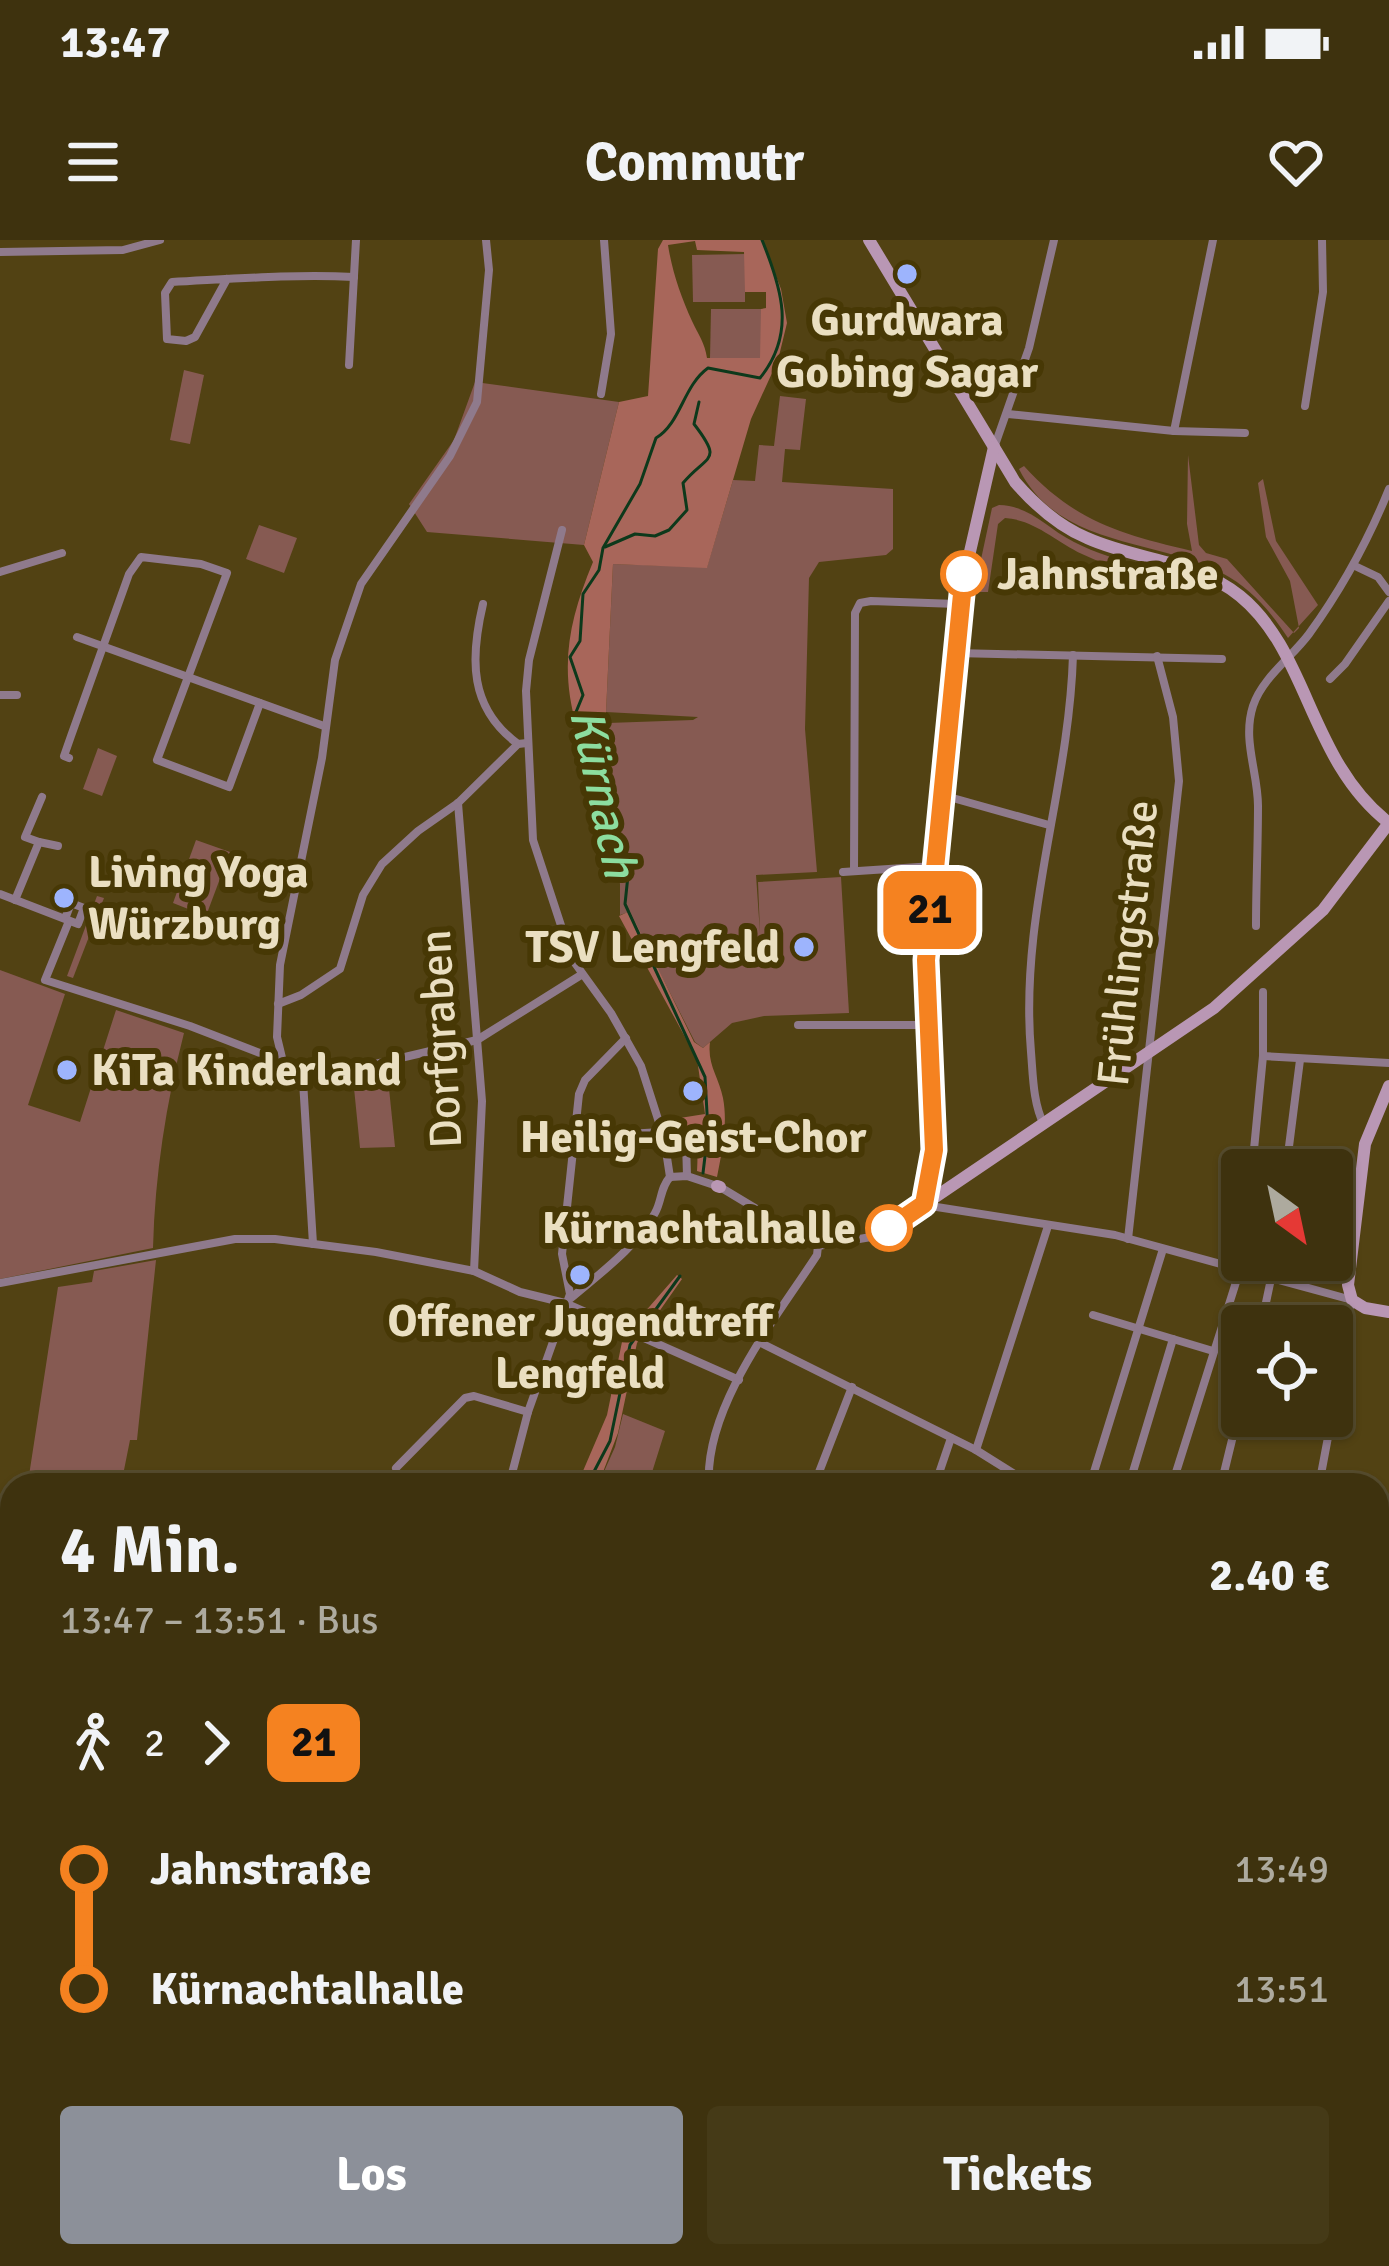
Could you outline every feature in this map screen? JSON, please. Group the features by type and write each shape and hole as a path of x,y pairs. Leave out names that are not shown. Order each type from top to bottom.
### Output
{"street":[{"path":"0,252 123,250 160,240"},
{"path":"349,364 356,240"},
{"path":"283,1062 276,1034 280,965 334,660 351,605 394,531 450,456 477,401 489,270 486,240"},
{"path":"601,394 611,334 604,240"},
{"path":"670,1177 687,1176 719,1186 818,1246 871,1237 1214,1008 1341,890 1389,823 1352,788 1325,745 1267,626 1240,596 1206,574 1101,543 1066,527 1031,500 868,240"},
{"path":"924,1204 931,1179 934,1107 926,960 958,604 994,447 1029,348 1054,240"},
{"path":"1174,431 1214,240"},
{"path":"1305,406 1323,292 1322,240"},
{"path":"227,279 195,337 167,339 167,284 227,279 354,277"},
{"path":"1008,414 1174,431 1245,433"},
{"path":"1256,926 1258,808 1250,725 1260,689 1288,662 1355,566 1389,488"},
{"path":"562,530 529,660 523,743 533,840 580,975 626,1037 641,1066 663,1135 670,1177 644,1229 565,1303"},
{"path":"0,572 62,553"},
{"path":"69,758 64,756 129,574 141,557 201,564 227,573 157,760 229,787 260,703"},
{"path":"1355,566 1378,577 1389,592"},
{"path":"934,866 849,872 855,613 860,603 872,601 958,604"},
{"path":"1330,679 1389,601"},
{"path":"483,604 474,668 490,718 523,743"},
{"path":"77,637 325,726"},
{"path":"955,653 1222,659"},
{"path":"1044,1125 1034,1091 1029,980 1034,909 1068,729 1073,655"},
{"name":"Frühlingstraße","path":"1128,1239 1179,781 1173,717 1157,656"},
{"path":"0,695 17,695"},
{"path":"278,1004 340,969 363,895 382,864 523,743"},
{"path":"942,795 1049,825"},
{"path":"42,797 26,837 58,846"},
{"name":"Dorfgraben","path":"458,803 479,1028 482,1157 474,1271"},
{"path":"15,900 39,842"},
{"path":"0,894 67,920 45,980 190,1026 283,1062 303,1081 314,1244"},
{"path":"303,1081 477,1040 580,975"},
{"path":"1254,1149 1263,1056 1263,992"},
{"path":"798,1025 927,1025"},
{"path":"512,1473 528,1412 570,1294 562,1254 574,1116 584,1080 626,1037"},
{"path":"1263,1056 1389,1063"},
{"path":"1289,1149 1300,1060"},
{"path":"1351,1305 1348,1285 1365,1144 1389,1086"},
{"path":"573,1137 679,1136 686,1141 687,1176"},
{"path":"931,1179 952,1186"},
{"path":"924,1204 1128,1239 1221,1266"},
{"path":"976,1450 1048,1226"},
{"path":"0,1282 235,1239 314,1244 474,1271 520,1292 565,1303 739,1380"},
{"path":"711,1473 716,1430 739,1380 817,1255 818,1246"},
{"path":"1094,1473 1163,1249"},
{"path":"1176,1473 1238,1281"},
{"path":"1277,1281 1389,1312"},
{"path":"1093,1315 1213,1352"},
{"path":"1133,1473 1173,1339"},
{"path":"761,1343 976,1450 1011,1473"},
{"path":"819,1473 852,1387"},
{"path":"396,1468 465,1398 473,1396 528,1412"},
{"path":"1224,1473 1233,1437"},
{"path":"1321,1473 1328,1437"},
{"path":"939,1473 951,1438"}],"shaded area":[{"path":"663,240 762,240 781,289 787,323 778,360 751,419 707,568 613,564 606,712 610,778 599,781 572,705 569,644 593,562 584,545 619,402 648,396 658,249","holes":["695,241 697,250 744,252 745,292 766,292 760,358 707,358 668,245"]},
{"path":"745,254 745,302 693,302 692,255"},
{"path":"711,309 761,309 761,359 710,358"},
{"path":"184,370 204,375 190,444 170,440"},
{"path":"475,382 619,402 584,545 427,532 409,504 454,440"},
{"path":"780,396 806,399 800,450 785,449 782,482 893,489 893,549 886,555 819,562 809,578 805,729 817,872 756,875 760,933 758,882 841,877 849,1013 764,1016 732,1023 703,1048 695,1042 629,912 620,915 620,884 599,781 610,778 608,723 698,717 606,712 613,564 707,567 733,480 755,481 759,445 774,446"},
{"path":"1188,455 1199,545 1206,553 1227,559 1293,632 1288,638 1260,601 1232,579 1195,562 1083,527 1036,495 1019,469 1024,466 1062,501 1100,523 1192,551 1187,524"},
{"path":"1263,479 1276,541 1318,605 1299,626 1290,581 1266,537 1258,483"},
{"path":"999,505 1029,513 1091,550 1209,594 1113,567 1035,527 1005,518 998,524 988,592 974,592 992,508"},
{"path":"259,525 297,538 284,573 246,559"},
{"path":"98,748 117,756 102,796 83,789"},
{"path":"196,840 230,852 206,916 173,903"},
{"path":"97,896 104,898 73,978 67,976"},
{"path":"630,911 694,1042 703,1048 710,1042 724,1108 717,1177 697,1171 693,1138 667,1120 705,1114 697,1059 619,916"},
{"path":"0,970 65,994 28,1105 80,1122 116,1010 184,1033 162,1139 153,1248 0,1279"},
{"path":"387,1069 395,1147 360,1148 353,1078"},
{"path":"156,1260 137,1440 130,1440 123,1473 29,1473 58,1287 92,1282 94,1271"},
{"path":"677,1275 682,1279 637,1343 618,1433 603,1473 582,1473 607,1415 623,1337"},
{"path":"623,1414 665,1431 652,1473 603,1473"}],"waterway":[{"name":"Kürnach","path":"703,1173 708,1131 705,1077 625,904 629,866 576,712 583,695 570,657 580,641 583,594 640,484 656,438 708,368 760,378 771,361 782,328 782,311 762,240"},
{"name":"Kürnach","path":"605,547 635,534 655,536 669,530 687,510 683,483 710,452 694,424 699,402"},
{"name":"Kürnach","path":"593,1473 610,1441 630,1345 680,1276"}],"bus line":[{"name":"21","path":"889,1228 924,1204 934,1150 926,960 964,574"}],"place":[{"name":"Gurdwara Gobing Sagar","path":"907,274"},
{"name":"Jahnstraße","path":"964,574"},
{"name":"Living Yoga Würzburg","path":"64,898"},
{"name":"TSV Lengfeld","path":"804,947"},
{"name":"KiTa Kinderland","path":"67,1070"},
{"name":"Heilig-Geist-Chor","path":"693,1091"},
{"name":"Kürnachtalhalle","path":"889,1228"},
{"name":"Offener Jugendtreff Lengfeld","path":"580,1275"}]}
